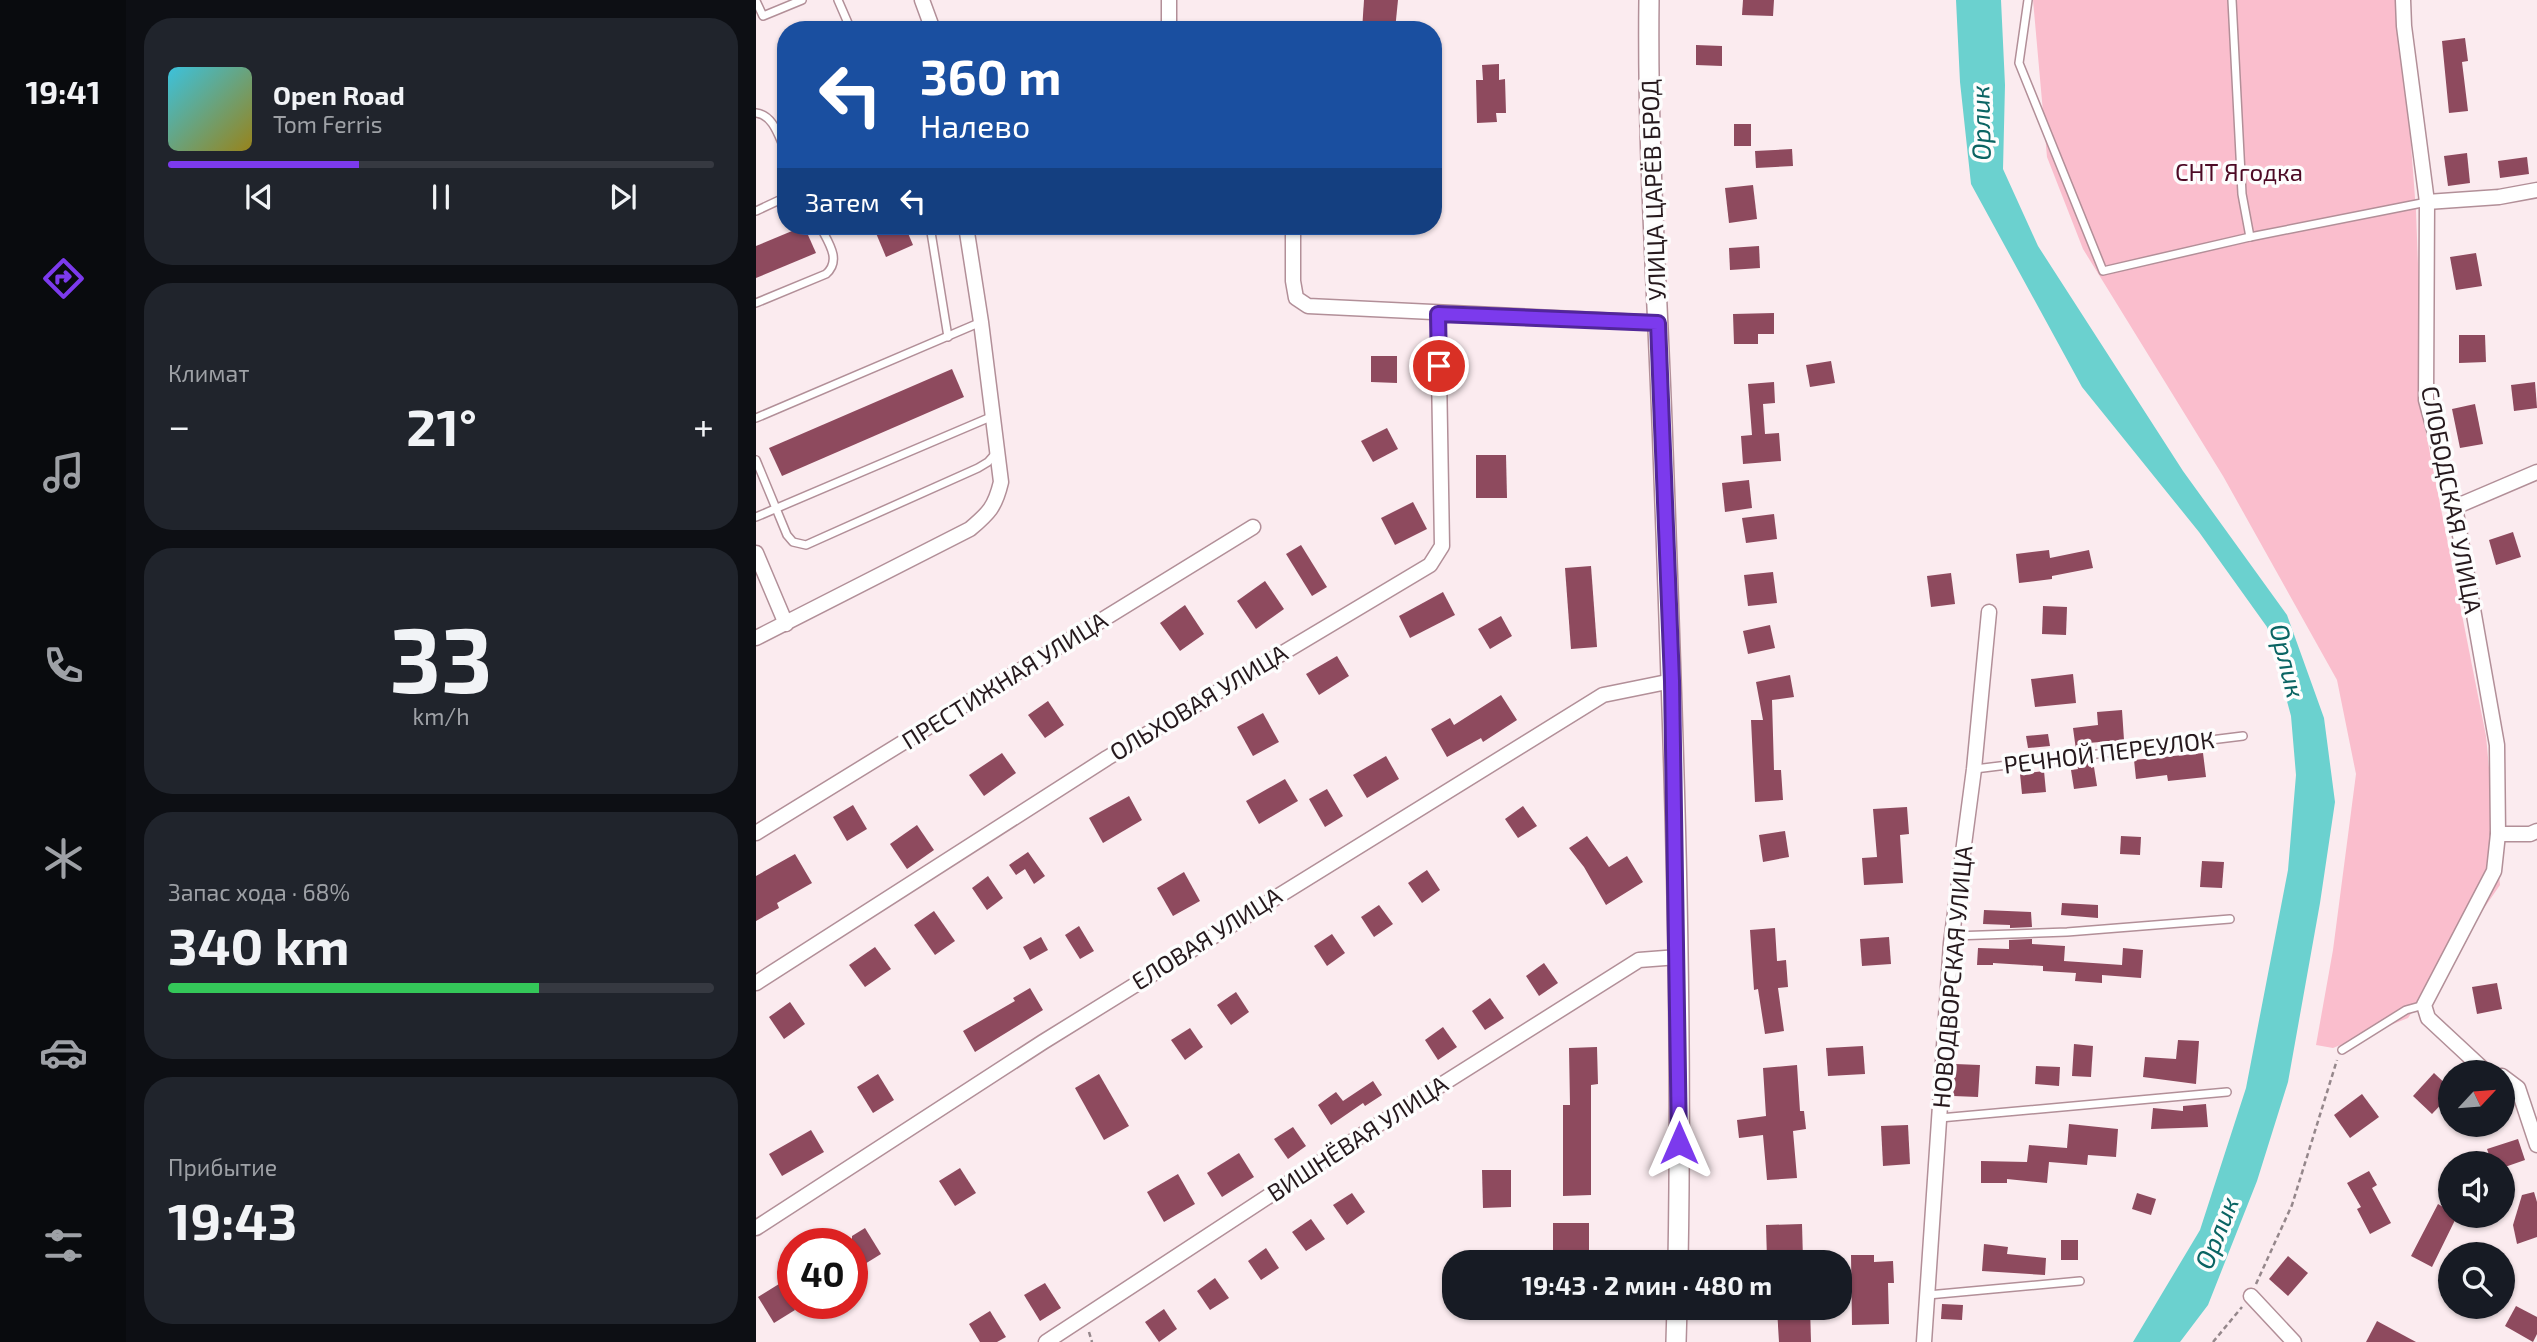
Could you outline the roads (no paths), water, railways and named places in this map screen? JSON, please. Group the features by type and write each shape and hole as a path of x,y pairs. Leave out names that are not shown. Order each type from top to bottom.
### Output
{"street":[{"path":"922,0 930,21"},
{"path":"1168,0 1169,21"},
{"name":"УЛИЦА ЦАРЁВ БРОД","path":"1649,0 1672,681 1678,957 1678,1250"},
{"name":"СЛОБОДСКАЯ УЛИЦА","path":"2403,0 2427,202 2426,400 2455,507 2497,745 2498,834 2494,871 2424,1005"},
{"path":"2427,202 2499,197 2537,190"},
{"path":"756,638 970,529 991,512 998,498 1001,482 967,235"},
{"path":"1293,235 1293,281 1296,298 1308,306 1658,323"},
{"name":"ОЛЬХОВАЯ УЛИЦА","path":"756,983 1107,758 1430,565 1442,546 1438,314"},
{"path":"2455,507 2537,472"},
{"name":"ПРЕСТИЖНАЯ УЛИЦА","path":"756,833 1253,527"},
{"path":"756,553 786,624"},
{"name":"НОВОДВОРСКАЯ УЛИЦА","path":"1924,1342 1952,936 1974,769 1989,612"},
{"name":"ЕЛОВАЯ УЛИЦА","path":"756,1227 1054,1034 1603,695 1672,681"},
{"path":"2498,834 2530,834 2537,831"},
{"name":"ВИШНЁВАЯ УЛИЦА","path":"1046,1342 1368,1132 1639,960 1678,957"},
{"path":"2424,1005 2428,1017 2473,1060"},
{"path":"2515,1086 2537,1144"},
{"path":"2251,1296 2294,1342"},
{"path":"1676,1342 1677,1320"}],"lane":[{"path":"756,1 759,18 802,0"},
{"path":"838,0 847,21"},
{"path":"2028,0 2019,63 2103,271 2250,237 2427,202"},
{"path":"2232,0 2242,194 2250,237"},
{"path":"756,113 765,115 770,120 777,134"},
{"path":"756,211 777,201"},
{"path":"756,303 832,270 835,264 834,256 824,235"},
{"path":"931,235 948,337"},
{"path":"756,418 981,322"},
{"path":"756,517 993,416"},
{"path":"756,460 787,535 793,542 806,545 978,468 988,462 998,450"},
{"name":"РЕЧНОЙ ПЕРЕУЛОК","path":"1974,769 2243,736"},
{"path":"1952,936 2067,932 2230,919"},
{"path":"2342,1050 2406,1010 2424,1005"},
{"path":"1940,1118 2227,1092"},
{"path":"1928,1295 2080,1281"}],"water":[{"name":"Орлик","path":"1956,0 2001,0 2005,85 2003,169 2038,246 2183,471 2287,615 2324,718 2335,802 2288,1082 2257,1181 2208,1305 2180,1342 2133,1342 2200,1230 2246,1088 2288,870 2296,775 2291,716 2267,627 2199,532 2082,387 1971,184 1960,82"}],"park label":[{"name":"СНТ Ягодка","path":"2239,173"}]}
